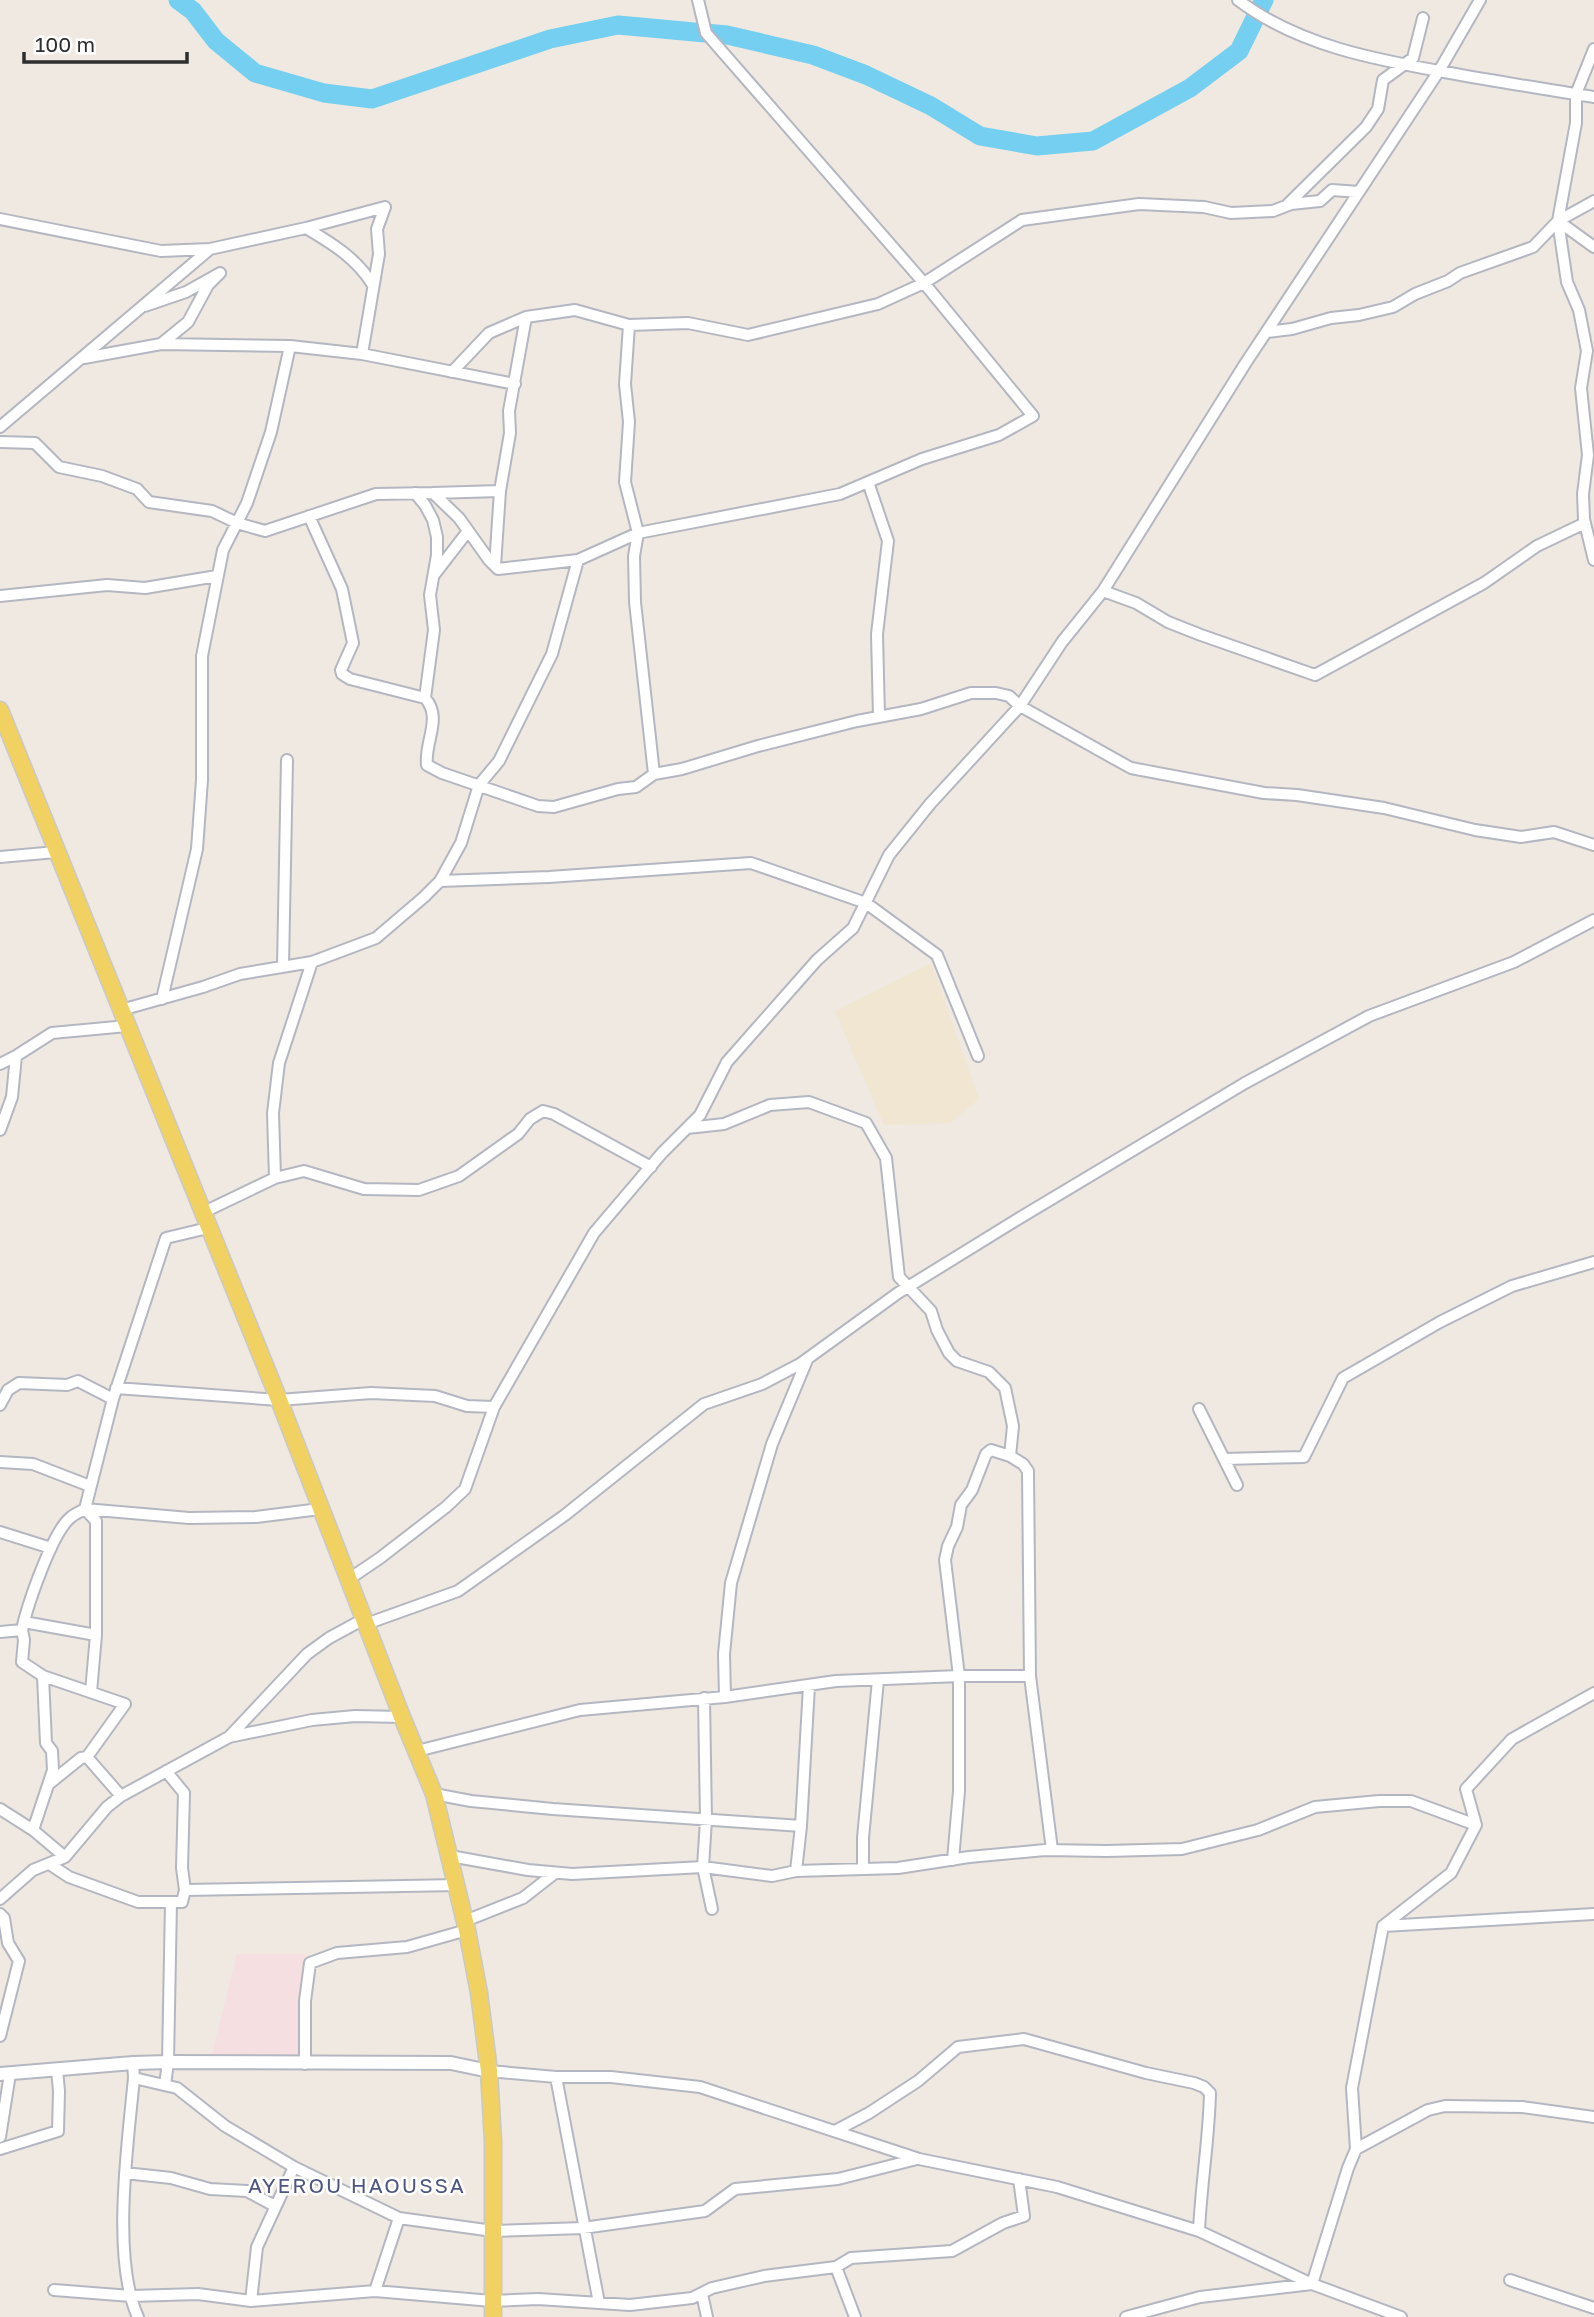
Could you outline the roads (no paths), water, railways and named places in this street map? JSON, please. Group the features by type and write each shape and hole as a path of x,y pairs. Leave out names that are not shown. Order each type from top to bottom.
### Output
{"main road":[{"path":"0,710 5,736 121,1010 434,1794 458,1885 479,1993 489,2071 493,2141 493,2309"}],"street":[{"path":"433,493 459,518 498,569 578,560 638,533 840,494 922,459 999,435 1032,416 924,283 706,33 698,0"},
{"path":"1238,0 1251,10 1301,35 1373,59 1594,97"},
{"path":"348,1579 380,1558 465,1489 494,1406 594,1233 700,1115 727,1062 817,960 853,928 889,855 930,804 1020,706 1062,642 1103,591 1267,332 1439,71 1480,0"},
{"path":"1286,206 1366,127 1378,109 1383,80 1413,58 1423,18"},
{"path":"1594,49 1576,94 1574,136 1558,221 1567,282 1579,310 1587,351 1581,388 1588,455 1583,494 1585,523 1594,560"},
{"path":"452,372 489,332 526,317 575,310 629,325 688,323 748,335 878,304 924,283 1022,220 1139,204 1203,207 1231,213 1273,212 1286,206 1320,201 1332,190 1359,192"},
{"path":"1267,332 1393,307 1460,273 1533,247 1558,221 1594,201"},
{"path":"0,219 161,250 210,249 385,207 377,229 379,254 362,355"},
{"path":"1558,221 1594,247"},
{"path":"306,228 349,255 364,270 373,285"},
{"path":"0,427 210,249"},
{"path":"140,308 186,292 220,273 208,285 188,322 161,344"},
{"path":"495,566 500,491 510,433 509,411 526,317"},
{"path":"629,325 625,384 629,422 625,482 638,533 634,556 635,602 654,774"},
{"path":"81,358 161,344 290,346 362,355 514,384"},
{"path":"162,999 197,849 202,780 202,656 217,576 223,550 247,503 271,432 290,346"},
{"path":"0,442 35,443 60,467 114,480 137,489 149,502 212,511 237,523 265,531 376,494 500,491"},
{"path":"868,482 888,541 877,634 879,717"},
{"path":"415,493 433,520 437,537 437,555 430,596 434,630 425,698"},
{"path":"309,516 342,589 354,643 341,670 342,674 350,679 425,698 434,717 427,765 442,773 545,808 636,787 654,774 682,769 758,746 921,709 971,693 985,692 1009,696 1020,706 1131,768 1264,793 1297,795 1384,808 1475,830 1521,837 1555,832 1594,845"},
{"path":"1103,591 1136,603 1168,622 1315,676 1484,583 1537,546 1585,523"},
{"path":"433,577 468,531"},
{"path":"121,1010 240,974 312,961 376,938 424,898 440,881 461,843 479,785 499,761 552,654 578,560"},
{"path":"0,596 107,585 145,587 217,576"},
{"path":"283,966 287,760"},
{"path":"0,857 56,852"},
{"path":"440,881 549,877 751,863 866,903 937,955 978,1056"},
{"path":"229,1737 307,1654 329,1638 365,1621 458,1591 565,1515 704,1404 762,1384 808,1359 908,1288 1245,1083 1369,1016 1514,962 1594,920"},
{"path":"275,1178 273,1113 279,1063 312,961"},
{"path":"0,1064 52,1033 127,1026"},
{"path":"0,1130 12,1097 16,1056"},
{"path":"687,1128 724,1124 770,1105 809,1102 866,1123 886,1158 899,1277 931,1311 949,1353 957,1361 989,1372 1005,1388 1013,1426 1010,1456"},
{"path":"85,1509 115,1394 166,1238 205,1220 275,1178 304,1171 364,1189 419,1190 459,1176 517,1134 530,1119 542,1111 554,1114 651,1167"},
{"path":"1224,1459 1304,1457 1343,1378 1440,1322 1512,1286 1594,1262"},
{"path":"725,1697 724,1654 731,1583 772,1444 808,1359"},
{"path":"0,1405 8,1390 19,1384 67,1385 78,1381 115,1394 279,1401 371,1393 435,1396 467,1406 494,1406"},
{"path":"1199,1409 1237,1485"},
{"path":"953,1860 959,1791 959,1676 945,1560 957,1527 961,1505 972,1490 986,1454 991,1450 1010,1456 1023,1464 1028,1471 1030,1676 1052,1850"},
{"path":"0,1462 33,1464 90,1486"},
{"path":"85,1509 96,1521 96,1635 92,1692"},
{"path":"50,1783 81,1758 87,1757 125,1704 43,1676 22,1662 23,1626 35,1587 51,1548 69,1519 85,1509 189,1518 257,1517 320,1509"},
{"path":"0,1532 51,1548"},
{"path":"0,1632 23,1626 96,1635"},
{"path":"33,1830 53,1769 52,1751 46,1743 43,1676"},
{"path":"417,1751 580,1710 725,1697 836,1681 1030,1676"},
{"path":"863,1868 863,1838 878,1680"},
{"path":"796,1871 809,1686"},
{"path":"1312,2284 1356,2149 1352,2088 1382,1926 1451,1874 1476,1825 1466,1788 1512,1739 1594,1693"},
{"path":"704,1698 706,1820 703,1867 712,1909"},
{"path":"0,1899 33,1870 51,1865 65,1857 107,1807 121,1796 229,1737 312,1720 355,1716 402,1717"},
{"path":"87,1757 121,1796"},
{"path":"51,1865 69,1877 138,1902 182,1902 185,1890 182,1868 184,1793 166,1771"},
{"path":"434,1794 471,1801 801,1826"},
{"path":"450,1856 528,1870 572,1874 703,1867 772,1876 796,1871 898,1868 1052,1850 1182,1849 1258,1830 1315,1807 1379,1801 1411,1801 1476,1825"},
{"path":"0,1809 33,1830 65,1857"},
{"path":"305,2064 305,2001 310,1963 337,1953 407,1947 466,1926 523,1898 555,1872"},
{"path":"185,1890 458,1885"},
{"path":"165,2085 168,2062 171,1902"},
{"path":"0,1914 4,1918 8,1943 19,1961 0,2036"},
{"path":"1382,1926 1592,1914"},
{"path":"835,2131 869,2113 918,2081 958,2047 1024,2039 1146,2073 1194,2083 1210,2093 1199,2231"},
{"path":"133,2063 125,2173 124,2254 134,2315"},
{"path":"0,2137 5,2074 133,2063 451,2063 489,2071 556,2077 611,2077 700,2087 919,2159 1057,2187 1199,2231 1312,2284 1401,2317"},
{"path":"0,2149 58,2131 57,2070"},
{"path":"556,2077 599,2303"},
{"path":"134,2078 177,2088 225,2126 294,2167 399,2218 493,2231 583,2228 705,2211 735,2189 838,2179 919,2159"},
{"path":"1356,2149 1428,2110 1445,2106 1522,2107 1594,2117"},
{"path":"251,2301 257,2247 294,2167"},
{"path":"125,2173 171,2178 211,2189 247,2191 275,2206"},
{"path":"54,2290 131,2296 198,2294 251,2301 375,2291 493,2309 538,2299 630,2305 692,2298 712,2288 764,2276 836,2267 851,2258 952,2251 1003,2223 1024,2216 1019,2179"},
{"path":"375,2291 399,2218"},
{"path":"836,2267 855,2317"},
{"path":"1510,2280 1594,2308"},
{"path":"1126,2317 1200,2297 1312,2284"},
{"path":"702,2294 706,2317"}],"waterway":[{"path":"178,0 193,11 216,41 255,73 324,93 372,99 550,39 618,25 727,35 813,55 866,75 931,106 980,136 1037,146 1093,141 1190,88 1239,51 1264,0"}],"district":[{"name":"AYEROU HAOUSSA","path":"357,2186"}]}
